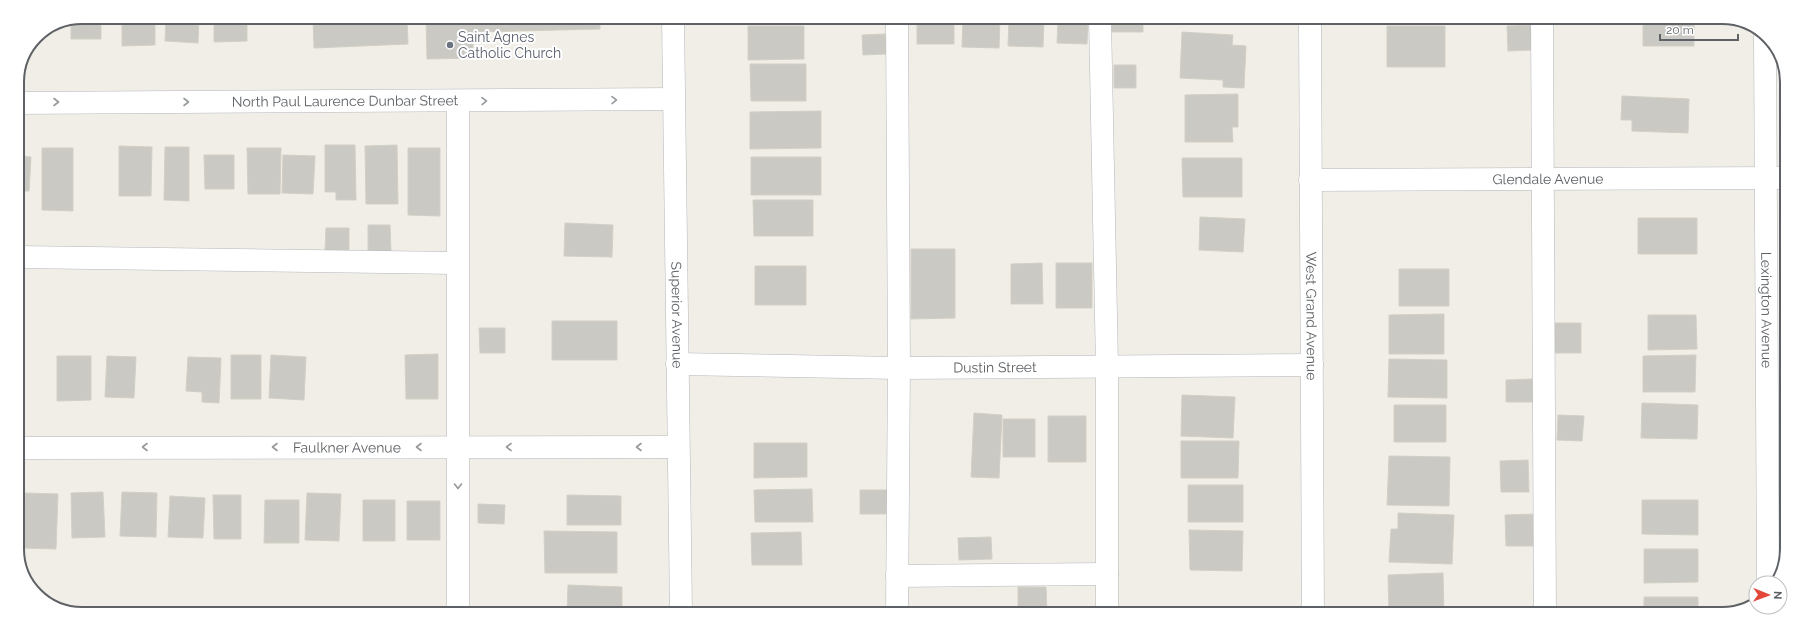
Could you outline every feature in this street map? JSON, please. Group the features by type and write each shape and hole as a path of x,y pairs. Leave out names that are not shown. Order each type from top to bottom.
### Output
{"street":[{"name":"Superior Avenue","path":"673,24 681,607"},
{"path":"897,24 897,607"},
{"path":"1100,24 1107,366 1107,607"},
{"name":"West Grand Avenue","path":"1310,24 1313,607"},
{"path":"1542,24 1545,607"},
{"name":"Lexington Avenue","path":"1766,44 1776,179 1768,575"},
{"name":"North Paul Laurence Dunbar Street","path":"24,103 673,99"},
{"path":"458,101 458,607"},
{"name":"Glendale Avenue","path":"1310,180 1776,179"},
{"path":"24,257 457,263"},
{"name":"Dustin Street","path":"677,364 898,368 1312,364"},
{"name":"Faulkner Avenue","path":"24,448 458,446 678,447"},
{"path":"898,576 1107,574"}],"building":[{"path":"101,24 101,39 71,39 71,25"},
{"path":"122,24 155,24 155,45 122,46"},
{"path":"166,24 199,24 198,43 165,41"},
{"path":"214,24 247,24 247,41 214,42"},
{"path":"313,24 407,24 408,44 314,48"},
{"name":"Saint Agnes Catholic Church","path":"426,24 600,24 600,29 473,32 473,58 427,59"},
{"path":"917,24 954,24 954,44 917,44"},
{"path":"963,24 1000,24 999,48 962,47"},
{"path":"1009,24 1044,24 1043,47 1008,46"},
{"path":"1058,24 1088,24 1087,44 1057,43"},
{"path":"1110,24 1143,24 1143,32 1111,32"},
{"path":"1643,24 1694,24 1694,46 1643,46"},
{"path":"1533,25 1533,50 1508,51 1507,26"},
{"path":"748,26 804,26 804,59 748,60"},
{"path":"1387,26 1445,26 1445,67 1387,67"},
{"path":"1182,32 1233,35 1232,45 1246,46 1244,88 1223,87 1223,80 1180,78"},
{"path":"885,34 886,54 863,55 862,35"},
{"path":"750,64 806,64 806,101 751,101"},
{"path":"1114,65 1136,65 1136,88 1114,88"},
{"path":"1238,94 1238,127 1232,127 1233,142 1185,142 1185,95"},
{"path":"1622,96 1689,99 1688,133 1632,131 1632,120 1621,120"},
{"path":"821,111 821,148 750,149 750,112"},
{"path":"325,145 355,145 356,200 336,200 336,192 325,192"},
{"path":"397,145 398,204 366,204 365,146"},
{"path":"119,146 152,147 151,196 119,196"},
{"path":"165,147 189,147 189,201 164,200"},
{"path":"42,148 73,148 73,211 42,210"},
{"path":"247,148 281,148 280,194 248,194"},
{"path":"408,148 440,148 440,216 408,215"},
{"path":"204,155 234,155 234,189 205,189"},
{"path":"283,155 315,156 313,194 282,193"},
{"path":"24,156 31,157 29,191 24,191"},
{"path":"751,157 821,157 821,195 751,195"},
{"path":"1182,158 1242,158 1242,197 1183,197"},
{"path":"753,200 813,200 813,236 754,236"},
{"path":"1200,217 1245,219 1243,252 1199,250"},
{"path":"1638,218 1697,218 1697,254 1638,254"},
{"path":"565,223 613,225 612,257 564,256"},
{"path":"368,225 390,225 391,252 368,252"},
{"path":"326,228 349,228 349,251 325,251"},
{"path":"911,249 955,249 955,318 911,319"},
{"path":"1042,263 1043,304 1011,304 1011,264"},
{"path":"1056,263 1092,263 1092,308 1056,308"},
{"path":"755,266 806,266 806,305 755,305"},
{"path":"1399,269 1449,269 1449,306 1399,306"},
{"path":"1444,314 1444,354 1389,354 1389,315"},
{"path":"1648,315 1696,315 1697,349 1648,350"},
{"path":"552,321 617,321 617,360 552,360"},
{"path":"1553,323 1581,323 1581,353 1553,353"},
{"path":"479,328 505,328 505,353 480,353"},
{"path":"438,354 438,399 406,399 405,355"},
{"path":"231,355 261,355 261,399 231,399"},
{"path":"271,355 306,357 304,400 269,398"},
{"path":"1696,355 1695,392 1643,392 1643,356"},
{"path":"57,356 91,356 91,400 57,401"},
{"path":"107,356 136,357 134,398 105,397"},
{"path":"188,357 221,358 219,403 202,402 202,392 186,391"},
{"path":"1389,359 1447,360 1447,398 1388,397"},
{"path":"1533,379 1533,402 1506,402 1506,380"},
{"path":"1182,395 1235,397 1233,438 1181,436"},
{"path":"1642,403 1698,405 1697,439 1641,438"},
{"path":"1394,405 1446,405 1446,442 1394,442"},
{"path":"974,413 1002,415 999,478 971,477"},
{"path":"1558,415 1584,416 1582,441 1557,440"},
{"path":"1048,416 1086,416 1086,462 1048,462"},
{"path":"1003,419 1035,419 1035,457 1003,457"},
{"path":"1181,441 1239,441 1238,478 1181,478"},
{"path":"754,443 807,443 807,477 754,478"},
{"path":"1389,456 1450,457 1449,506 1387,505"},
{"path":"1528,460 1529,492 1501,492 1500,461"},
{"path":"1188,485 1243,485 1243,522 1188,522"},
{"path":"812,489 813,522 755,522 754,490"},
{"path":"860,490 887,490 887,514 860,514"},
{"path":"103,492 105,537 72,538 71,493"},
{"path":"122,492 157,493 156,537 120,536"},
{"path":"25,493 58,494 56,549 24,548"},
{"path":"307,493 341,494 339,541 305,540"},
{"path":"213,495 241,495 241,539 214,539"},
{"path":"567,495 621,496 621,525 567,525"},
{"path":"170,496 205,498 203,538 168,537"},
{"path":"265,500 299,500 299,543 264,543"},
{"path":"363,500 395,500 395,541 363,541"},
{"path":"1642,500 1698,500 1698,535 1642,534"},
{"path":"407,501 440,501 440,540 407,540"},
{"path":"478,504 505,505 504,524 478,523"},
{"path":"1398,513 1454,515 1452,564 1389,562 1391,529 1398,529"},
{"path":"1536,514 1536,546 1506,546 1505,515"},
{"path":"1189,530 1243,531 1242,571 1190,570"},
{"path":"544,531 617,532 617,573 545,573"},
{"path":"801,532 802,565 752,565 751,533"},
{"path":"991,537 992,559 959,560 958,538"},
{"path":"1644,549 1698,549 1698,582 1644,583"},
{"path":"1443,573 1444,607 1389,607 1388,575"},
{"path":"568,585 622,587 622,607 567,607"},
{"path":"1018,587 1046,587 1047,607 1018,607"},
{"path":"1644,597 1698,597 1698,607 1644,607"}],"place":[{"name":"Saint Agnes Catholic Church","path":"450,45"}]}
